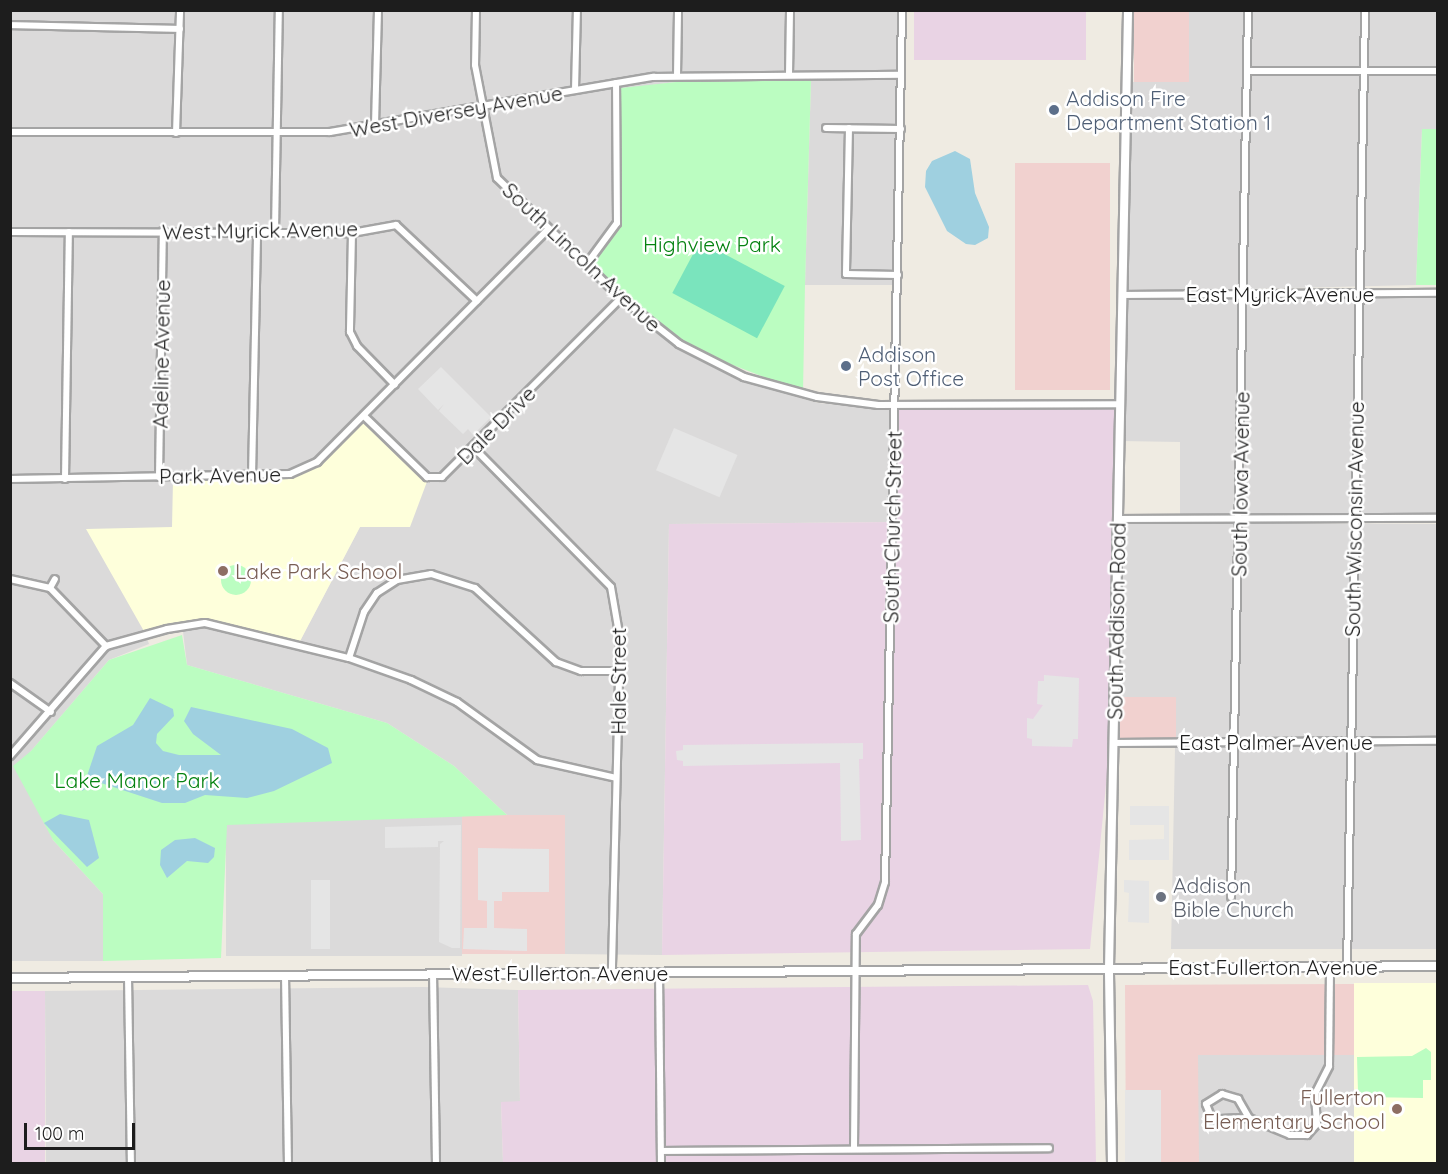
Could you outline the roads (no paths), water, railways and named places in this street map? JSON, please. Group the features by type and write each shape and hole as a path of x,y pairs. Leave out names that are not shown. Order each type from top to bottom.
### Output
{"street":[{"path":"176,133 180,10"},
{"path":"275,231 279,10"},
{"path":"375,125 378,10"},
{"name":"South Lincoln Avenue","path":"476,10 475,65 497,178 621,298 679,344 744,377 817,398 895,405 1120,404"},
{"path":"575,90 576,10"},
{"path":"677,76 678,10"},
{"path":"789,75 790,10"},
{"name":"South Church Street","path":"854,1149 856,934 878,905 885,882 902,10"},
{"name":"South Addison Road","path":"1112,1164 1109,968 1128,10"},
{"name":"South Iowa Avenue","path":"1231,897 1248,10"},
{"name":"South Wisconsin Avenue","path":"1347,967 1349,741 1365,10"},
{"path":"10,25 180,29"},
{"path":"1247,71 1437,71"},
{"name":"West Diversey Avenue","path":"10,132 277,133 375,125 616,83 677,76 900,75"},
{"path":"586,264 617,223 616,83"},
{"path":"826,128 901,129"},
{"path":"849,128 846,274 898,274"},
{"name":"West Myrick Avenue","path":"10,232 352,233 396,225 477,301"},
{"name":"Park Avenue","path":"10,479 290,474 317,462 548,229"},
{"name":"Adeline Avenue","path":"159,477 163,231"},
{"path":"252,476 257,231"},
{"path":"65,478 69,232"},
{"path":"352,233 350,326 357,345 395,385"},
{"name":"East Myrick Avenue","path":"1122,295 1437,293"},
{"name":"Dale Drive","path":"364,416 432,478 451,471 621,298"},
{"name":"Hale Street","path":"474,448 611,587 619,620 612,972"},
{"path":"1118,519 1437,518"},
{"path":"349,658 363,612 377,593 397,580 431,574 475,588 538,648 564,666 590,672 619,671"},
{"path":"10,579 50,588 106,646"},
{"path":"50,588 55,579"},
{"path":"10,756 51,712 106,646 166,628 205,624 349,658 445,694 537,760 616,778"},
{"path":"10,683 51,712"},
{"name":"East Palmer Avenue","path":"1114,743 1437,741"},
{"name":"East Fullerton Avenue","path":"1109,968 1437,966"},
{"path":"1249,1118 1232,1095 1211,1098 1206,1104 1212,1119 1249,1118 1290,1135 1307,1135 1317,1124 1315,1094 1329,1066 1330,967"},
{"name":"West Fullerton Avenue","path":"10,978 1109,968"},
{"path":"659,972 661,1164"},
{"path":"433,973 436,1164"},
{"path":"285,975 288,1164"},
{"path":"128,977 131,1164"},
{"path":"661,1151 1049,1148"}],"water":[{"path":"955,151 970,159 975,193 989,227 988,238 975,245 966,244 947,231 925,187 926,171 932,161"},
{"path":"150,698 173,709 174,716 157,734 156,743 163,751 179,755 221,755 193,734 184,721 191,707 292,729 328,748 332,763 274,791 247,798 205,795 185,803 162,803 98,782 82,791 97,746 133,725"},
{"path":"60,814 89,820 99,858 87,867 44,823"},
{"path":"195,838 215,848 214,857 208,863 187,861 167,878 160,865 161,850 175,840"}],"place":[{"name":"Addison Fire Department Station 1","path":"1054,110"},
{"name":"Addison Post Office","path":"846,366"},
{"name":"Lake Park School","path":"223,571"},
{"name":"Addison Bible Church","path":"1161,897"},
{"name":"Fullerton Elementary School","path":"1397,1109"}],"park label":[{"name":"Highview Park","path":"712,244"},
{"name":"Lake Manor Park","path":"137,780"}]}
